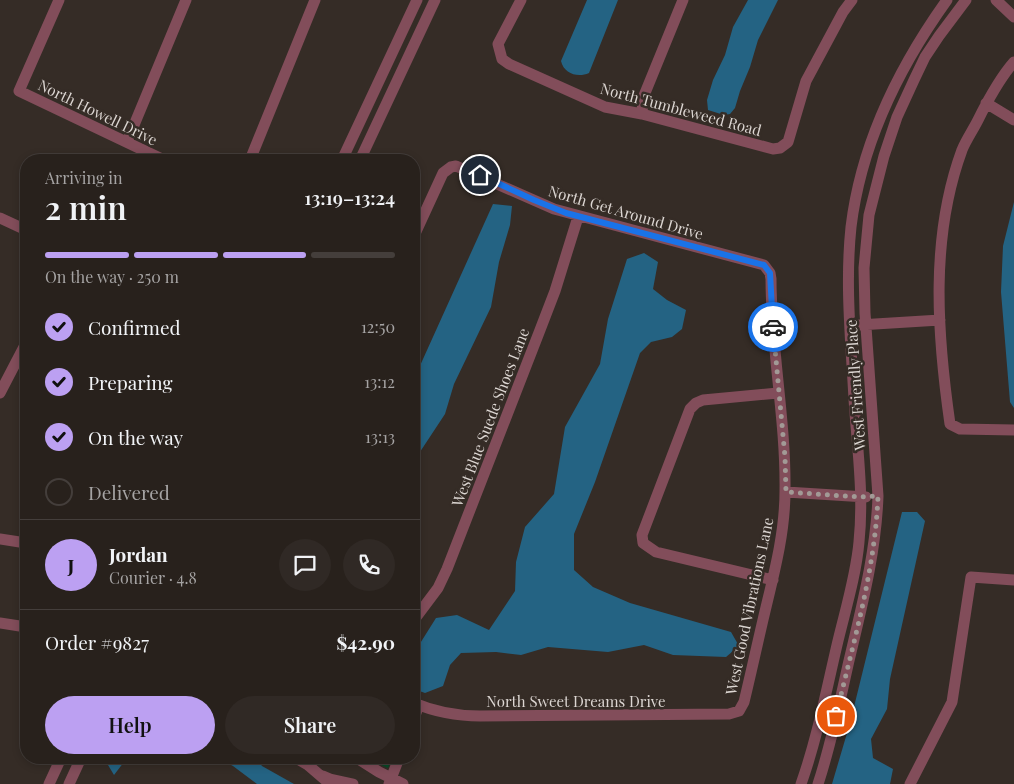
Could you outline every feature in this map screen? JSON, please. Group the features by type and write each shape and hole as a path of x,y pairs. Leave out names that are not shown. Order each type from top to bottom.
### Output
{"street":[{"name":"North Howell Drive","path":"59,0 19,91 152,154"},
{"path":"127,142 186,0"},
{"path":"252,154 315,0"},
{"path":"345,154 417,0"},
{"path":"363,154 435,0"},
{"name":"North Tumbleweed Road","path":"521,0 498,44 502,59 509,64 604,107 642,114 773,149 780,148 788,142 806,80 843,12 852,0"},
{"path":"642,114 643,98 682,0"},
{"name":"West Friendly Place","path":"802,784 813,748 856,562 859,541 860,497 850,325 849,264 851,227 858,185 872,141 893,88 914,50 947,0"},
{"name":"West Friendly Place","path":"818,784 828,752 871,565 877,520 878,496 864,268 869,215 884,156 897,117 925,57 966,0"},
{"path":"996,0 1014,17"},
{"path":"1014,62 986,103 962,150 946,207 939,262 940,320 950,424 960,430 1014,430"},
{"path":"986,103 1014,120"},
{"name":"North Get Around Drive","path":"420,223 443,173 451,167 462,167 534,200 578,216 761,264 768,268"},
{"name":"West Blue Suede Shoes Lane","path":"420,612 438,588 447,569 555,291 578,216"},
{"path":"0,218 20,227"},
{"name":"West Good Vibrations Lane","path":"739,711 744,702 773,580 784,522 786,492 785,457 771,304 771,279 768,268"},
{"path":"850,325 940,320"},
{"path":"0,393 20,355"},
{"path":"773,580 656,552 643,543 642,536 690,409 696,403 703,400 778,393"},
{"path":"786,492 860,497 878,496"},
{"path":"0,540 20,542"},
{"path":"910,784 952,702 971,577 1014,580"},
{"path":"0,623 20,626"},
{"name":"North Sweet Dreams Drive","path":"420,705 461,716 729,714 739,711"},
{"path":"49,784 58,764"},
{"path":"69,784 78,764"},
{"path":"307,764 330,784"},
{"path":"366,764 390,781 403,784"},
{"path":"390,781 397,764"},
{"path":"317,773 330,779 353,784"},
{"path":"378,784 390,781"}],"green space":[{"path":"379,764 390,764 388,768"}],"water":[{"path":"587,0 618,0 589,73 576,75 568,72 561,61"},
{"path":"748,0 778,0 758,40 735,108 730,114 724,115 708,110 707,100 713,80 725,55 733,27"},
{"path":"1014,202 1014,408 1010,402 1001,292 1003,246"},
{"path":"493,204 512,206 510,225 499,262 491,307 454,384 445,414 420,452 420,366"},
{"path":"644,253 658,262 653,289 667,300 686,310 682,329 672,337 651,342 640,353 595,482 574,534 574,570 593,587 630,603 731,632 739,646 726,657 673,655 644,645 608,652 548,647 521,655 496,652 461,653 450,665 443,686 425,693 420,691 420,643 436,618 457,615 489,630 515,591 516,562 525,527 554,494 565,427 600,364 608,319 627,259"},
{"path":"902,512 917,512 925,521 890,679 887,709 871,739 873,758 893,769 890,784 832,784 850,723"},
{"path":"108,764 122,764 114,775"},
{"path":"229,764 260,764 294,784 257,784"}],"way so far":[{"path":"773,327 785,457 786,492 860,497 878,496 871,565 836,716"}],"route":[{"path":"480,175 566,213 764,265 768,268 771,279 773,327"}]}
